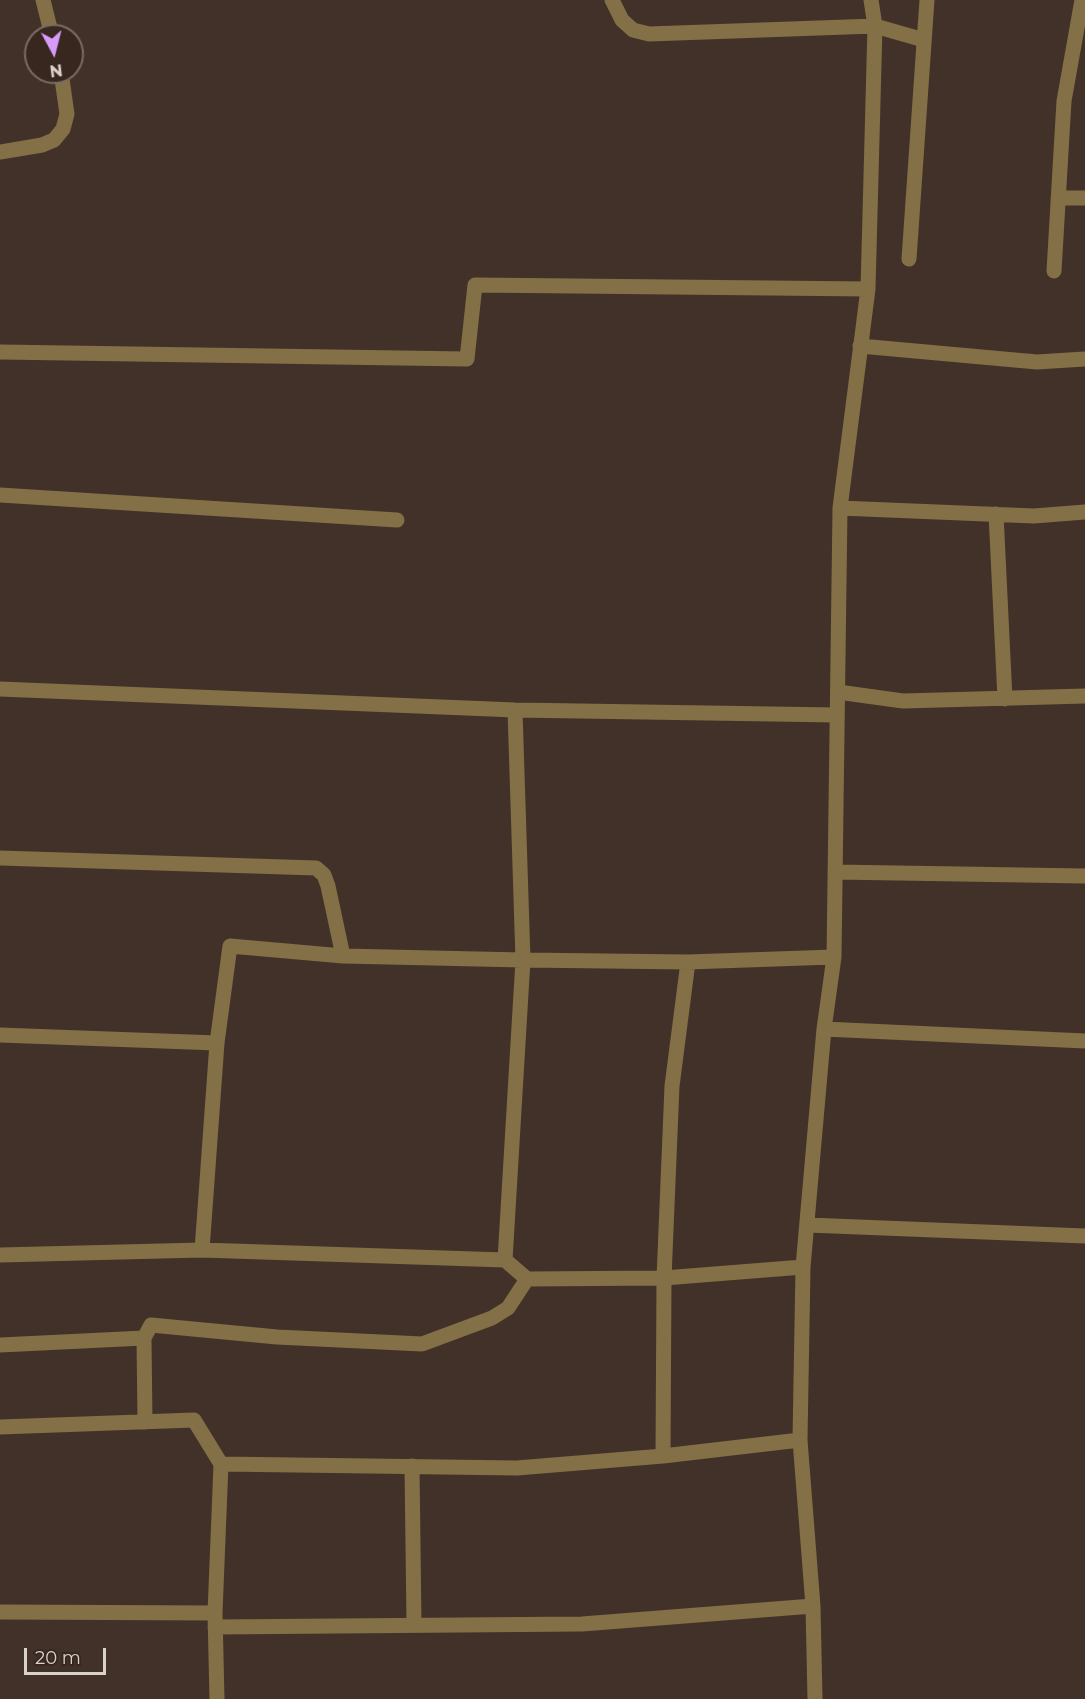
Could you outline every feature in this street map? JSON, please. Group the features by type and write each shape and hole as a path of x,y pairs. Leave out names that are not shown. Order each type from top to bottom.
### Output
{"street":[{"path":"43,0 49,24"},
{"path":"612,0 622,20 633,30 649,34 875,26 924,40"},
{"path":"815,1699 813,1606 800,1440 803,1268 824,1029 834,957 840,508 868,289 875,26 871,0"},
{"path":"909,259 927,0"},
{"path":"1054,271 1064,101 1082,0"},
{"path":"0,152 42,145 54,140 63,129 67,114 63,84"},
{"path":"1058,198 1085,198"},
{"path":"0,352 467,359 475,285 868,289"},
{"path":"860,346 1037,362 1085,359"},
{"path":"0,495 397,520"},
{"path":"840,508 1034,516 1085,512"},
{"path":"996,514 1005,699"},
{"path":"0,689 516,710 836,715"},
{"path":"838,692 903,701 1085,696"},
{"path":"505,1260 523,960 516,710"},
{"path":"0,858 316,868 324,875 328,886 343,956"},
{"path":"835,872 1085,876"},
{"path":"202,1250 217,1043 231,946 343,956 523,960 688,962 834,957"},
{"path":"663,1456 664,1278 672,1086 688,962"},
{"path":"824,1029 1085,1041"},
{"path":"0,1035 217,1043"},
{"path":"808,1225 1085,1236"},
{"path":"0,1255 202,1250 505,1260 527,1279 664,1278 803,1268"},
{"path":"145,1422 144,1338 151,1325 277,1337 422,1344 492,1318 508,1308 527,1279"},
{"path":"0,1345 144,1338"},
{"path":"0,1427 194,1420 220,1464 215,1620 217,1699"},
{"path":"220,1464 517,1468 663,1456 800,1440"},
{"path":"412,1466 414,1624"},
{"path":"0,1612 215,1620 414,1624 582,1624 813,1606"}]}
